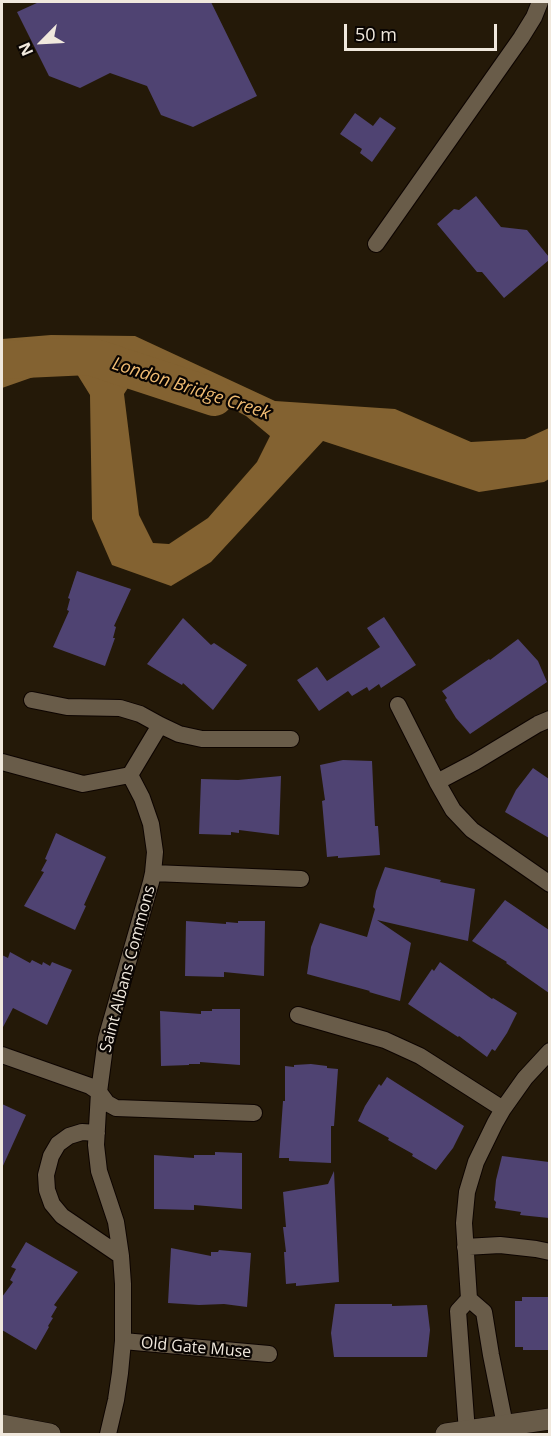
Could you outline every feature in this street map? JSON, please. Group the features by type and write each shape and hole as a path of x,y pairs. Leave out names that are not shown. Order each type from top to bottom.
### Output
{"street":[{"path":"376,244 521,38 540,2"},
{"path":"32,700 67,707 120,708 140,714 179,734 202,740 291,739"},
{"path":"398,705 453,810 472,830 549,884"},
{"path":"437,782 549,719"},
{"path":"2,762 83,784 130,774 160,725"},
{"name":"Saint Albans Commons","path":"108,1434 117,1400 123,1341 123,1284 116,1222 99,1171 96,1145 99,1092 106,1039 152,882 154,852 151,824 130,774"},
{"path":"153,873 301,879"},
{"path":"298,1015 394,1044 420,1056 503,1109"},
{"path":"506,1430 484,1312 470,1299 464,1223 467,1192 476,1162 503,1109 525,1078 549,1051"},
{"path":"2,1054 90,1086 99,1092 107,1103 116,1108 254,1113"},
{"path":"97,1133 82,1132 69,1136 58,1144 51,1156 46,1175 47,1190 52,1204 62,1215 121,1256"},
{"path":"465,1247 500,1245 549,1252"},
{"path":"470,1299 458,1311 460,1434 506,1430 549,1419"},
{"name":"Old Gate Muse","path":"123,1341 269,1354"},
{"path":"2,1425 51,1434"}],"water":[{"path":"51,335 135,336 275,401 395,409 471,442 525,439 549,428 549,479 544,482 479,492 323,441 211,562 171,586 112,565 92,519 90,395 77,374 59,368 2,388 2,339","holes":["148,375 212,398 246,416 270,436 257,462 208,518 169,544 153,543 139,515 124,394 133,380"]}],"building":[{"path":"39,2 211,2 257,96 193,127 161,115 147,86 110,73 80,88 49,76 17,12"},
{"path":"355,113 373,126 380,117 396,128 372,162 360,153 362,149 340,134"},
{"path":"476,196 501,227 527,230 549,257 549,260 504,298 482,272 477,272 437,224 454,209 459,210"},
{"path":"77,571 131,589 114,626 116,627 113,638 115,638 105,666 53,647 69,611 67,610 70,599 68,598"},
{"path":"384,617 416,665 381,688 379,684 369,691 367,687 352,696 348,691 319,711 297,680 317,667 327,681 380,647 367,628"},
{"path":"183,618 211,645 214,643 247,665 213,710 183,683 182,685 147,664"},
{"path":"518,639 538,661 547,682 470,734 456,718 442,691"},
{"path":"343,760 372,761 375,826 378,826 380,855 327,857 322,801 325,800 320,765"},
{"path":"533,768 549,779 549,838 505,812 516,790"},
{"path":"281,776 279,835 239,830 239,833 231,832 231,835 199,834 201,779 238,780"},
{"path":"56,833 106,857 75,930 24,906 44,872 41,871"},
{"path":"385,867 475,889 468,941 377,920 411,943 400,1001 307,974 311,947 320,923 367,937 375,909 373,907 376,891"},
{"path":"505,900 549,930 549,993 507,962 472,941"},
{"path":"186,921 226,924 226,922 238,923 238,921 265,921 264,976 224,972 224,977 185,976"},
{"path":"10,952 30,963 32,960 50,966 52,962 72,970 47,1025 13,1008 2,1029 2,955 8,958"},
{"path":"440,962 492,999 517,1013 495,1051 492,1049 487,1057 459,1036 408,1004 432,969 434,971"},
{"path":"212,1009 240,1009 240,1065 200,1062 200,1064 161,1066 160,1011 201,1014 201,1011 212,1011"},
{"path":"311,1064 338,1069 334,1126 331,1126 331,1163 289,1161 289,1158 279,1158 283,1101 285,1101 285,1066"},
{"path":"387,1077 464,1126 453,1148 436,1170 388,1140 389,1138 358,1121 379,1084 381,1086"},
{"path":"2,1104 26,1115 2,1168"},
{"path":"215,1152 242,1153 242,1209 194,1205 194,1210 154,1209 154,1155 194,1158 194,1155 215,1155"},
{"path":"502,1156 549,1162 549,1218 520,1215 521,1212 495,1208 496,1180"},
{"path":"334,1171 339,1282 296,1286 296,1283 286,1284 283,1227 286,1227 283,1192 328,1184"},
{"path":"26,1242 78,1272 54,1305 57,1307 51,1317 53,1318 36,1350 2,1330 2,1297 13,1282 10,1280 16,1269 11,1267"},
{"path":"171,1248 211,1256 211,1252 219,1250 251,1253 247,1307 224,1304 168,1303"},
{"path":"522,1297 549,1297 549,1350 523,1350 523,1347 515,1347 515,1301 522,1301"},
{"path":"335,1304 427,1305 430,1330 427,1357 334,1357 331,1333"}],"waterway":[{"name":"London Bridge Creek","path":"2,360 89,356 214,397"}]}
